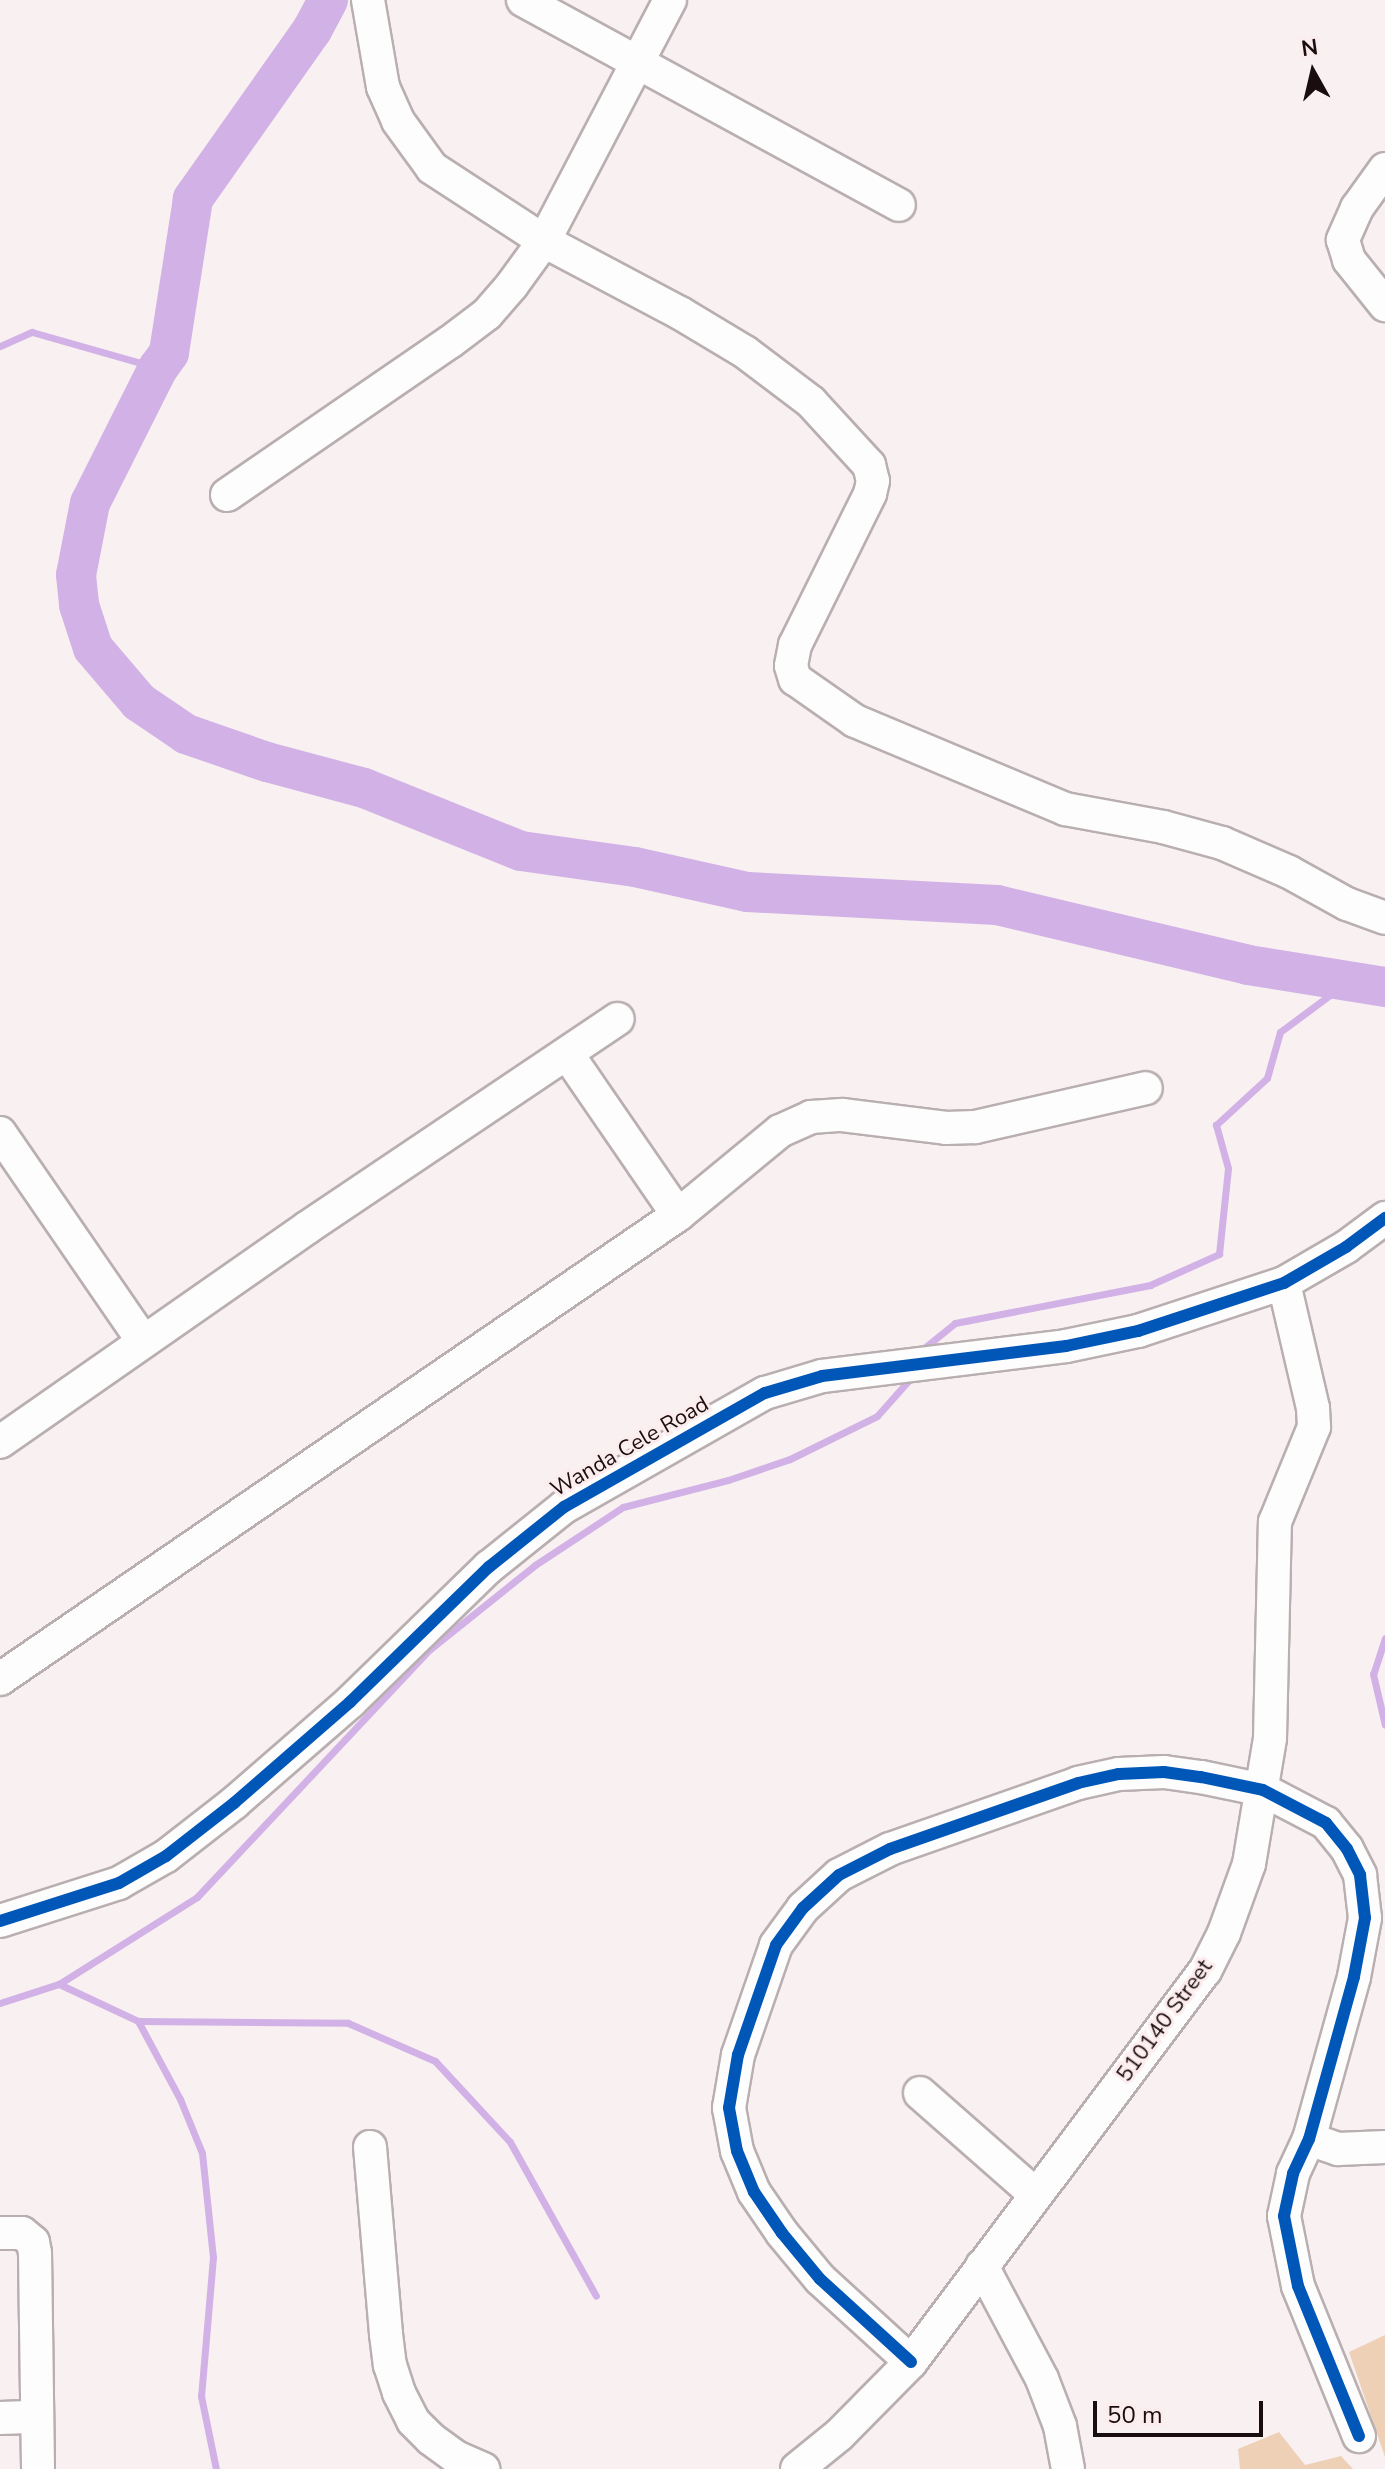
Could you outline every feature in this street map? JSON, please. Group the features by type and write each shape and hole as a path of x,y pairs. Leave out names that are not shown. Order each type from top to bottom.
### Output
{"street":[{"path":"368,0 383,87 398,121 432,168 544,241 680,313 745,352 811,402 869,465 873,481 870,494 795,645 791,666 795,679 855,721 1065,809 1163,827 1222,843 1289,872 1347,904 1385,918"},
{"path":"523,0 899,205"},
{"path":"227,495 487,314 544,241 670,0"},
{"path":"1385,169 1357,208 1343,240 1349,260 1385,305"},
{"path":"0,1442 143,1341 618,1019"},
{"path":"568,1055 678,1215"},
{"path":"0,1679 678,1215 780,1131 811,1117 842,1115 946,1128 975,1127 1146,1088"},
{"path":"0,1133 143,1341"},
{"name":"Wanda Cele Road","path":"0,1921 119,1883 166,1856 234,1803 350,1702 489,1567 564,1507 765,1393 822,1376 1066,1346 1187,1317 1284,1283 1346,1247 1385,1218"},
{"name":"510140 Street","path":"797,2469 839,2435 911,2362 1205,1971 1224,1933 1249,1864 1270,1738 1275,1522 1314,1427 1313,1408 1284,1283"},
{"path":"911,2362 820,2279 782,2233 754,2192 737,2151 729,2108 738,2055 776,1945 803,1908 839,1875 890,1849 1078,1783 1119,1774 1164,1772 1263,1790 1326,1823 1347,1849 1360,1875 1365,1918 1354,1977 1309,2139 1293,2174 1284,2216 1298,2286 1359,2436"},
{"path":"920,2093 1036,2195"},
{"path":"1309,2139 1338,2149 1385,2147"},
{"path":"370,2147 387,2344 399,2393 413,2421 431,2439 456,2457 483,2469"},
{"path":"0,2233 22,2233 33,2242 38,2469"},
{"path":"982,2266 1042,2379 1060,2426 1068,2469"},
{"path":"0,2418 36,2417"}],"shaded area":[{"path":"1385,2335 1385,2457 1349,2352"},
{"path":"1279,2432 1305,2465 1341,2456 1353,2469 1240,2469 1238,2449"}],"waterway":[{"path":"328,0 312,30 193,199 169,353 158,368 90,503 76,575 79,605 93,648 139,702 186,734 267,762 364,788 521,851 635,867 747,892 997,905 1248,965 1385,987"},
{"path":"0,346 32,332 158,368"},
{"path":"923,1349 955,1323 1150,1285 1219,1254 1228,1168 1216,1125 1267,1078 1280,1032 1350,980"},
{"path":"0,2003 59,1984 197,1897 429,1650 535,1565 623,1507 728,1480 790,1459 877,1416 909,1380"},
{"path":"1385,1638 1373,1674 1385,1725"},
{"path":"59,1984 138,2021 348,2023 435,2061 510,2142 596,2296"},
{"path":"138,2021 180,2099 202,2153 213,2257 201,2396 216,2469"}],"cycle path":[{"path":"0,1921 119,1883 166,1856 234,1803 350,1702 489,1567 564,1507 765,1393 822,1376 1066,1346 1138,1331 1284,1283 1346,1247 1385,1218"},
{"path":"911,2362 820,2279 782,2233 754,2192 737,2151 729,2108 738,2055 776,1945 803,1908 839,1875 890,1849 1078,1783 1119,1774 1164,1772 1201,1777 1263,1790 1326,1823 1347,1849 1360,1875 1365,1918 1354,1977 1309,2139 1293,2174 1284,2216 1298,2286 1359,2436"}]}
